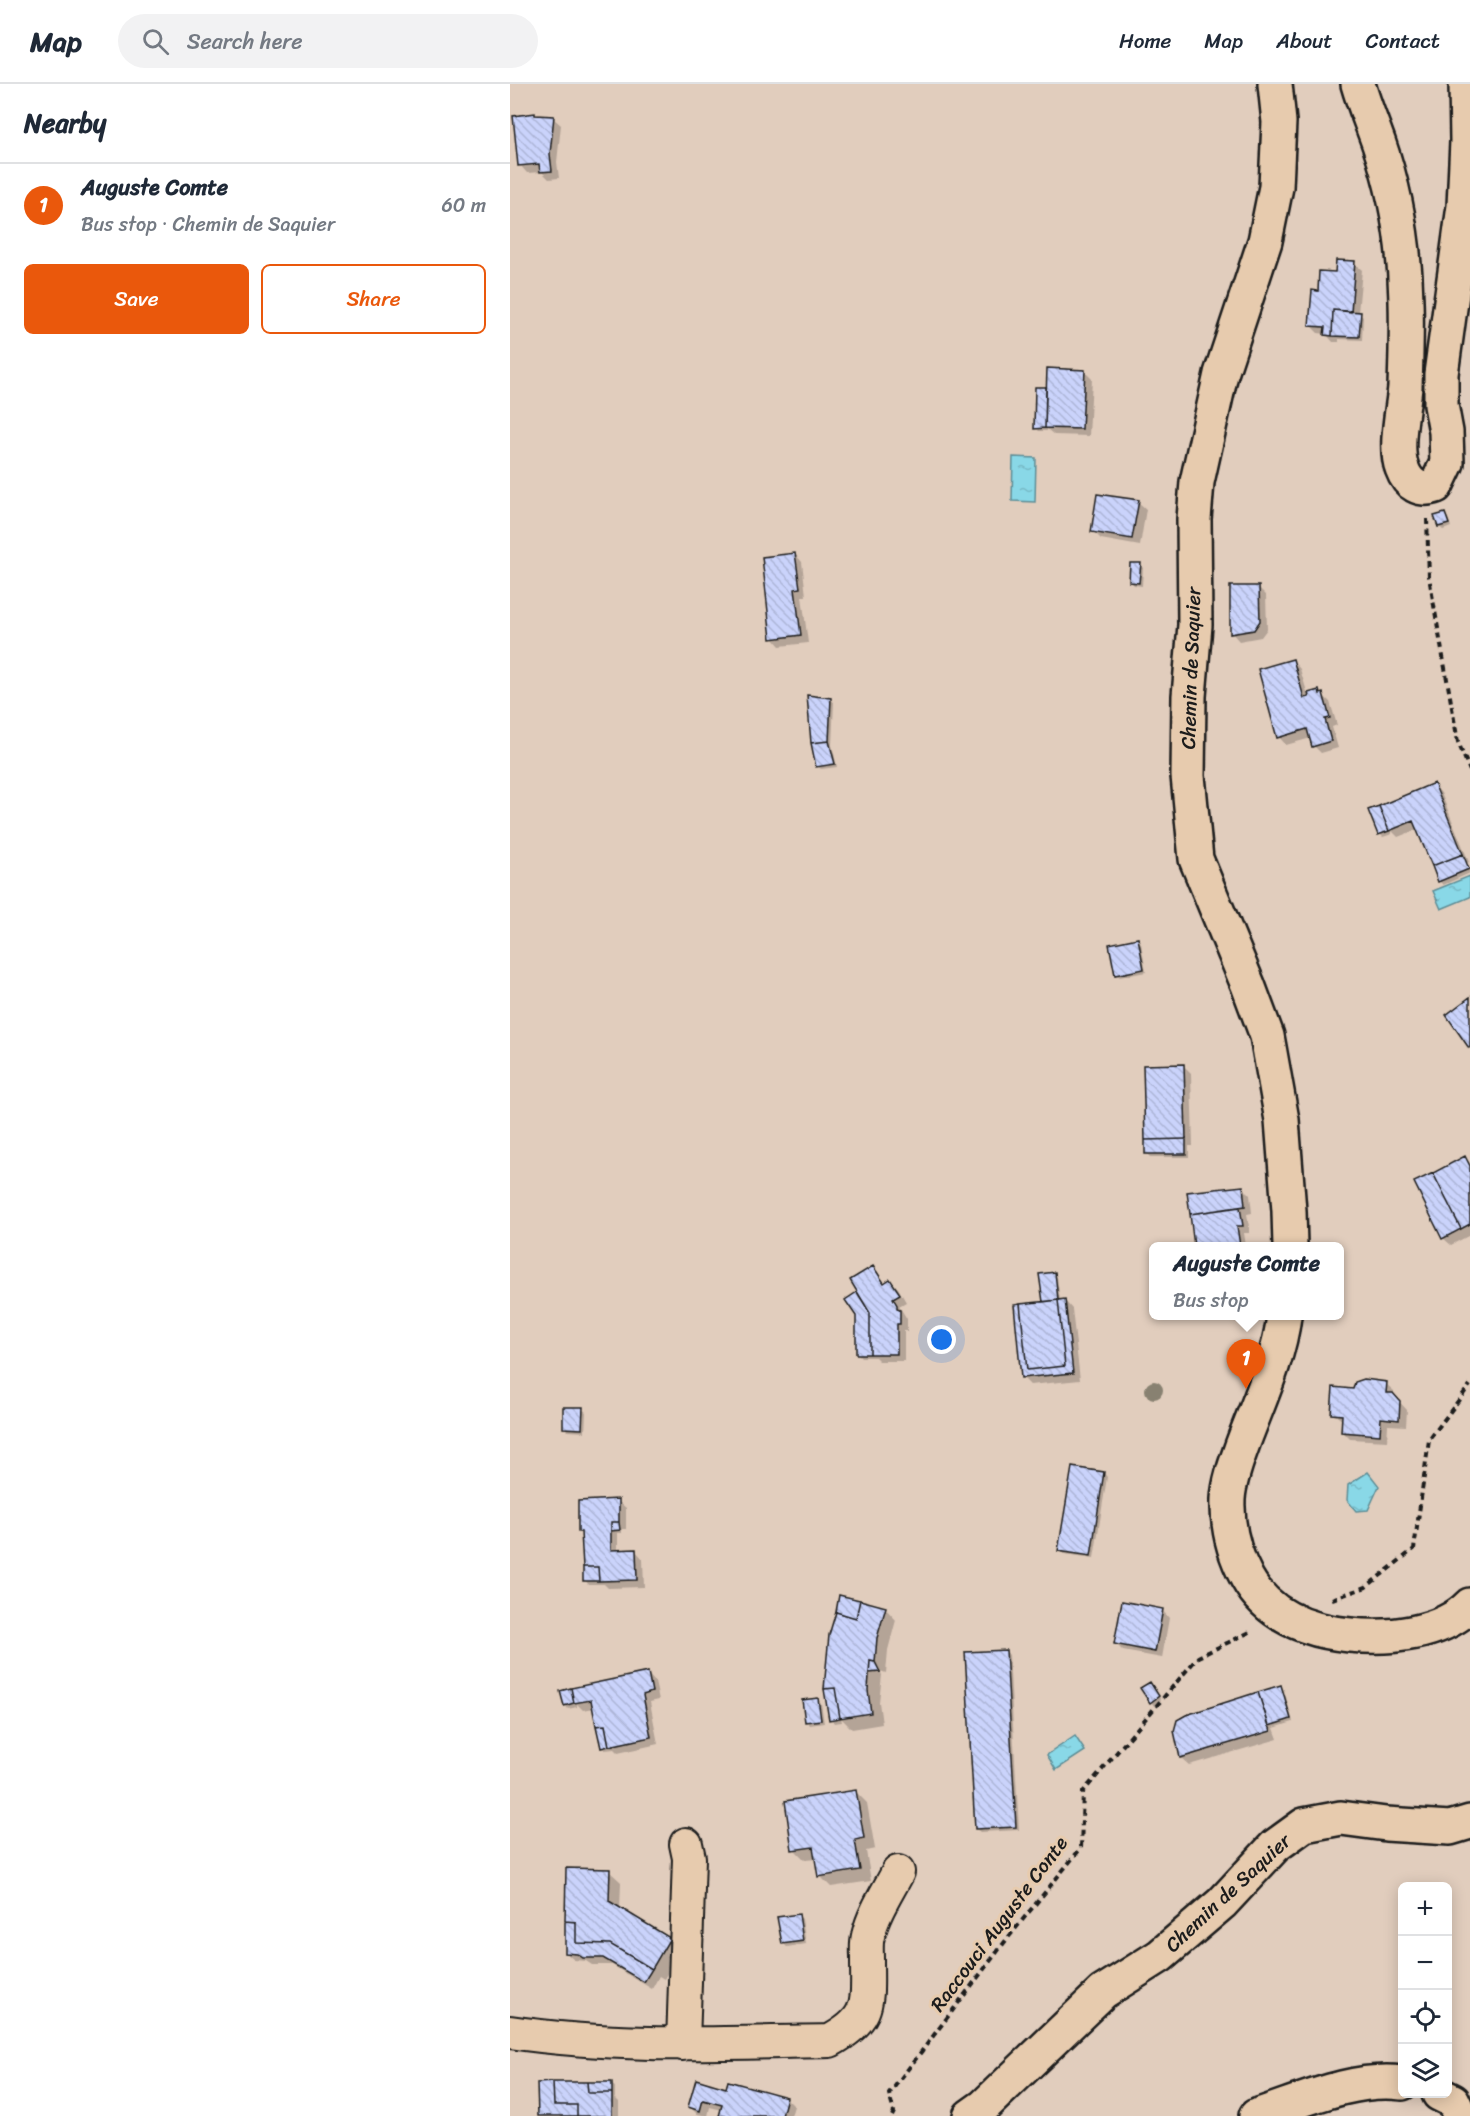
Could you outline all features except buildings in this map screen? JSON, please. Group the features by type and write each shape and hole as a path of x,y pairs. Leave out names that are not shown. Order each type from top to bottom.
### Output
{"street":[{"name":"Chemin de Saquier","path":"1275,84 1279,122 1276,187 1256,270 1221,374 1197,482 1194,519 1195,625 1189,696 1188,776 1196,859 1267,1036 1282,1120 1290,1242"},
{"path":"1358,84 1385,165 1401,249 1406,299 1405,388 1399,450 1401,467 1414,487 1426,490 1436,486 1447,463 1448,449 1441,405 1441,374 1464,206 1467,141 1466,84"},
{"path":"1283,1320 1276,1350 1232,1475 1228,1498 1232,1539 1240,1565 1255,1592 1281,1616 1309,1628 1350,1635 1392,1635 1430,1629 1459,1616 1470,1605"},
{"name":"Chemin de Saquier","path":"970,2116 984,2106 1103,1992 1160,1956 1222,1903 1275,1846 1304,1825 1341,1818 1386,1824 1450,1828 1470,1822"},
{"path":"683,2044 689,1858 686,1844"},
{"path":"510,2032 614,2043 830,2041 848,2031 862,2017 867,2002 867,1937 898,1872"},
{"path":"1256,2116 1337,2090 1367,2083 1398,2083"},
{"path":"1447,2098 1453,2101 1460,2116"}],"path":[{"path":"1426,490 1429,577 1458,742 1470,771"},
{"name":"Raccouci Auguste Conte","path":"892,2116 894,2112 889,2094 1000,1948 1081,1848 1083,1792 1198,1657 1281,1616 1366,1587 1414,1549 1429,1440 1470,1385"}],"water":[{"path":"1013,457 1036,458 1035,502 1012,501"},
{"path":"1470,876 1470,897 1441,909 1433,891"},
{"path":"1368,1472 1379,1486 1368,1510 1356,1511 1347,1500 1348,1485"},
{"path":"1075,1736 1085,1751 1056,1770 1047,1755"}],"place":[{"name":"Auguste Comte","path":"1246,1389"}]}
